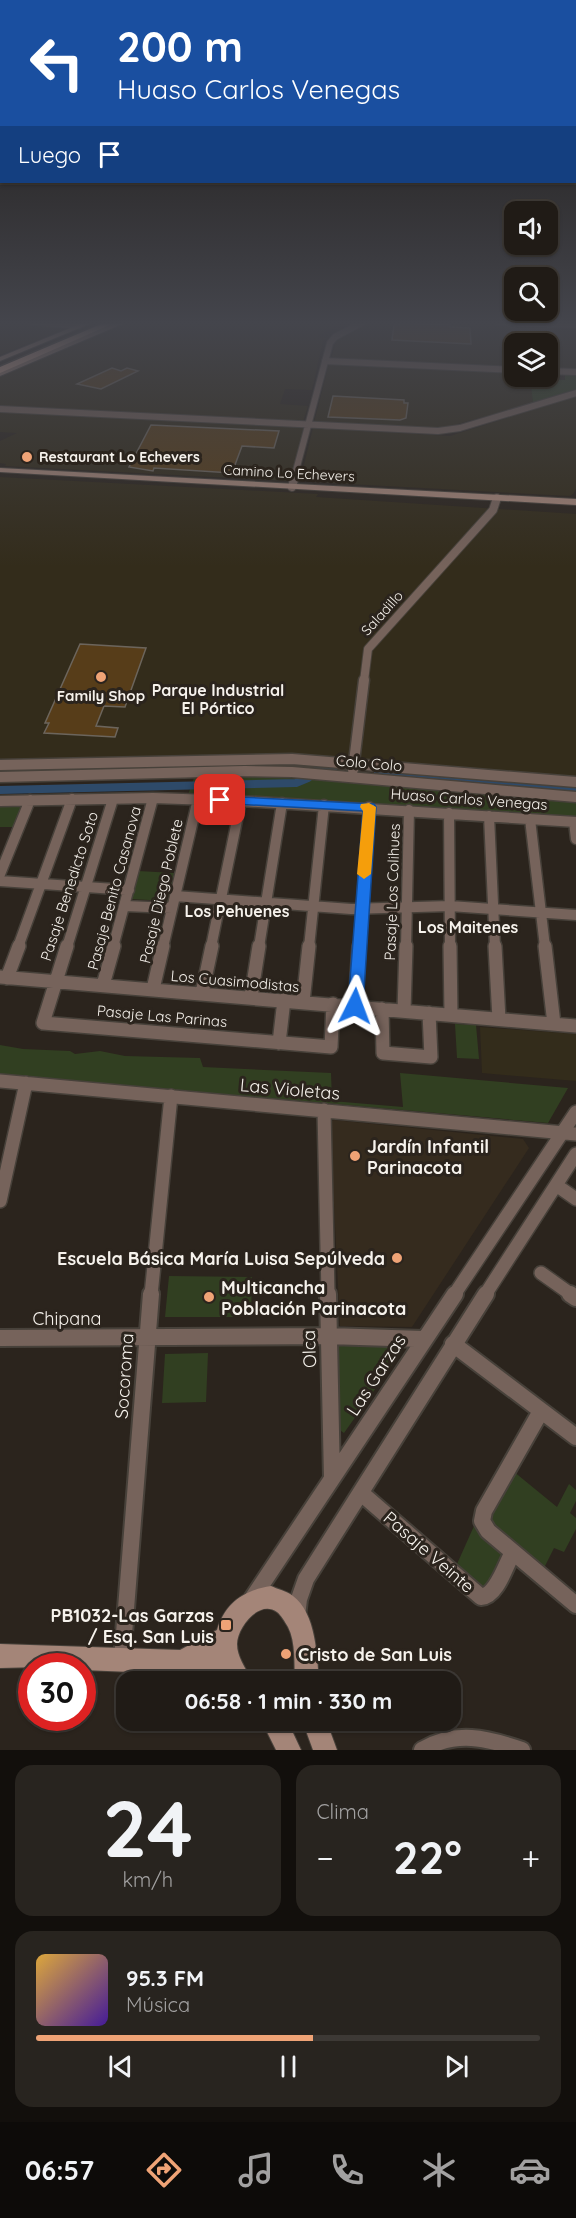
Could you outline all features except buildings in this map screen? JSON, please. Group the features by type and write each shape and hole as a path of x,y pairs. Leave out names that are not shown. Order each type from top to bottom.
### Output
{"main road":[{"name":"Camino Lo Echevers","path":"0,470 576,502"},
{"path":"232,1671 228,1666 225,1653 225,1638 229,1624 240,1609 251,1601 262,1598 281,1600 297,1619 304,1646 306,1671"},
{"path":"182,1662 225,1638"},
{"path":"0,1656 182,1662 212,1671"},
{"path":"279,1731 289,1750"},
{"path":"318,1731 325,1750"}],"street":[{"path":"292,486 314,404"},
{"path":"0,409 448,431 540,404"},
{"name":"Saladillo","path":"352,776 368,650 493,510 497,498"},
{"name":"Colo Colo","path":"0,765 144,760 292,759 576,782"},
{"path":"144,760 144,773"},
{"path":"159,773 160,760"},
{"name":"Colo Colo","path":"0,777 245,771 352,776 576,798"},
{"name":"Pasaje Benito Casanova","path":"104,986 153,798"},
{"path":"3,977 41,884 72,799"},
{"name":"Pasaje Benedicto Soto","path":"43,1023 54,981 113,799"},
{"name":"Huaso Carlos Venegas","path":"0,801 198,799 369,807 575,822"},
{"name":"Pasaje Diego Poblete","path":"153,989 198,799"},
{"path":"0,874 30,801"},
{"path":"202,993 241,801"},
{"path":"250,997 282,803"},
{"path":"303,1002 324,805"},
{"path":"355,1006 369,807"},
{"name":"Pasaje Los Colihues","path":"404,1011 409,810"},
{"path":"449,813 451,1015"},
{"path":"489,816 499,1019"},
{"path":"530,819 554,1024"},
{"path":"575,822 576,839"},
{"path":"0,881 129,890"},
{"path":"175,896 361,909 450,906 576,915"},
{"path":"125,906 172,908"},
{"name":"Los Cuasimodistas","path":"3,977 576,1026"},
{"path":"279,1043 284,1000"},
{"name":"Pasaje Las Parinas","path":"43,1023 331,1047 333,1004"},
{"path":"382,1009 382,1053 431,1057 429,1013"},
{"name":"Las Violetas","path":"0,1081 570,1134"},
{"path":"0,1201 26,1083"},
{"name":"Socoroma","path":"122,1659 147,1337 171,1096"},
{"name":"Olca","path":"324,1110 332,1479"},
{"name":"Las Garzas","path":"251,1601 423,1340 570,1134 576,1112"},
{"path":"297,1619 299,1599 306,1579 453,1344 576,1154"},
{"path":"556,1185 576,1199"},
{"path":"541,1273 576,1298"},
{"name":"Chipana","path":"0,1338 328,1336 423,1340"},
{"path":"453,1344 576,1437"},
{"path":"541,1411 484,1511 482,1521 488,1531 576,1605"},
{"name":"Pasaje Veinte","path":"362,1492 481,1597 486,1597 492,1592 513,1552"},
{"path":"422,1750 442,1739 468,1735 522,1750"}],"shaded area":[{"path":"0,404 280,404 308,406 303,422 0,406"},
{"path":"319,404 531,404 443,428 314,423"},
{"path":"552,404 576,404 576,489 570,496 312,482 301,477 313,428 450,436"},
{"path":"0,412 304,427 290,481 5,466 6,464 0,463 0,441 17,433 0,432"},
{"path":"0,477 318,494 316,497 576,514 576,777 342,759 0,761"},
{"path":"480,1027 576,1034 576,1081 482,1073"},
{"name":"Escuela Básica María Luisa Sepúlveda","path":"334,1120 523,1139 529,1148 412,1327 340,1326 330,1122"}],"green space":[{"path":"253,776 401,785 576,802 576,819 188,795 194,778"},
{"path":"0,805 22,805 15,827 0,827"},
{"path":"138,871 174,873 168,901 130,899"},
{"path":"455,1024 476,1025 479,1059 457,1058"},
{"path":"0,1045 23,1049 70,1051 75,1054 100,1051 125,1056 200,1058 203,1067 331,1073 332,1101 403,1107 400,1073 568,1088 548,1123 0,1074"},
{"name":"Multicancha Población Parinacota","path":"169,1276 252,1277 251,1317 165,1317"},
{"path":"333,1340 399,1341 405,1347 344,1433 337,1428"},
{"path":"208,1353 206,1402 162,1403 165,1354"},
{"path":"513,1471 557,1507 569,1484 576,1490 576,1501 570,1513 576,1518 576,1529 564,1552 554,1548 543,1570 485,1520"},
{"path":"474,1526 504,1551 485,1588 457,1564"}],"waterway":[{"path":"317,770 333,769"},
{"path":"378,773 576,790"},
{"path":"0,790 296,783 308,778"}],"slow traffic":[{"path":"364,874 369,807 366,807"}],"place":[{"name":"Restaurant Lo Echevers","path":"27,457"},
{"name":"Family Shop","path":"101,677"},
{"name":"Jardín Infantil Parinacota","path":"355,1156"},
{"name":"Escuela Básica María Luisa Sepúlveda","path":"397,1258"},
{"name":"Multicancha Población Parinacota","path":"209,1297"},
{"name":"PB1032-Las Garzas / Esq. San Luis","path":"226,1625"},
{"name":"Cristo de San Luis","path":"286,1654"}],"district":[{"name":"Parque Industrial El Pórtico","path":"218,699"},
{"name":"Los Pehuenes","path":"237,911"},
{"name":"Los Maitenes","path":"468,927"}],"route":[{"path":"220,800 369,807 355,1006"}]}
